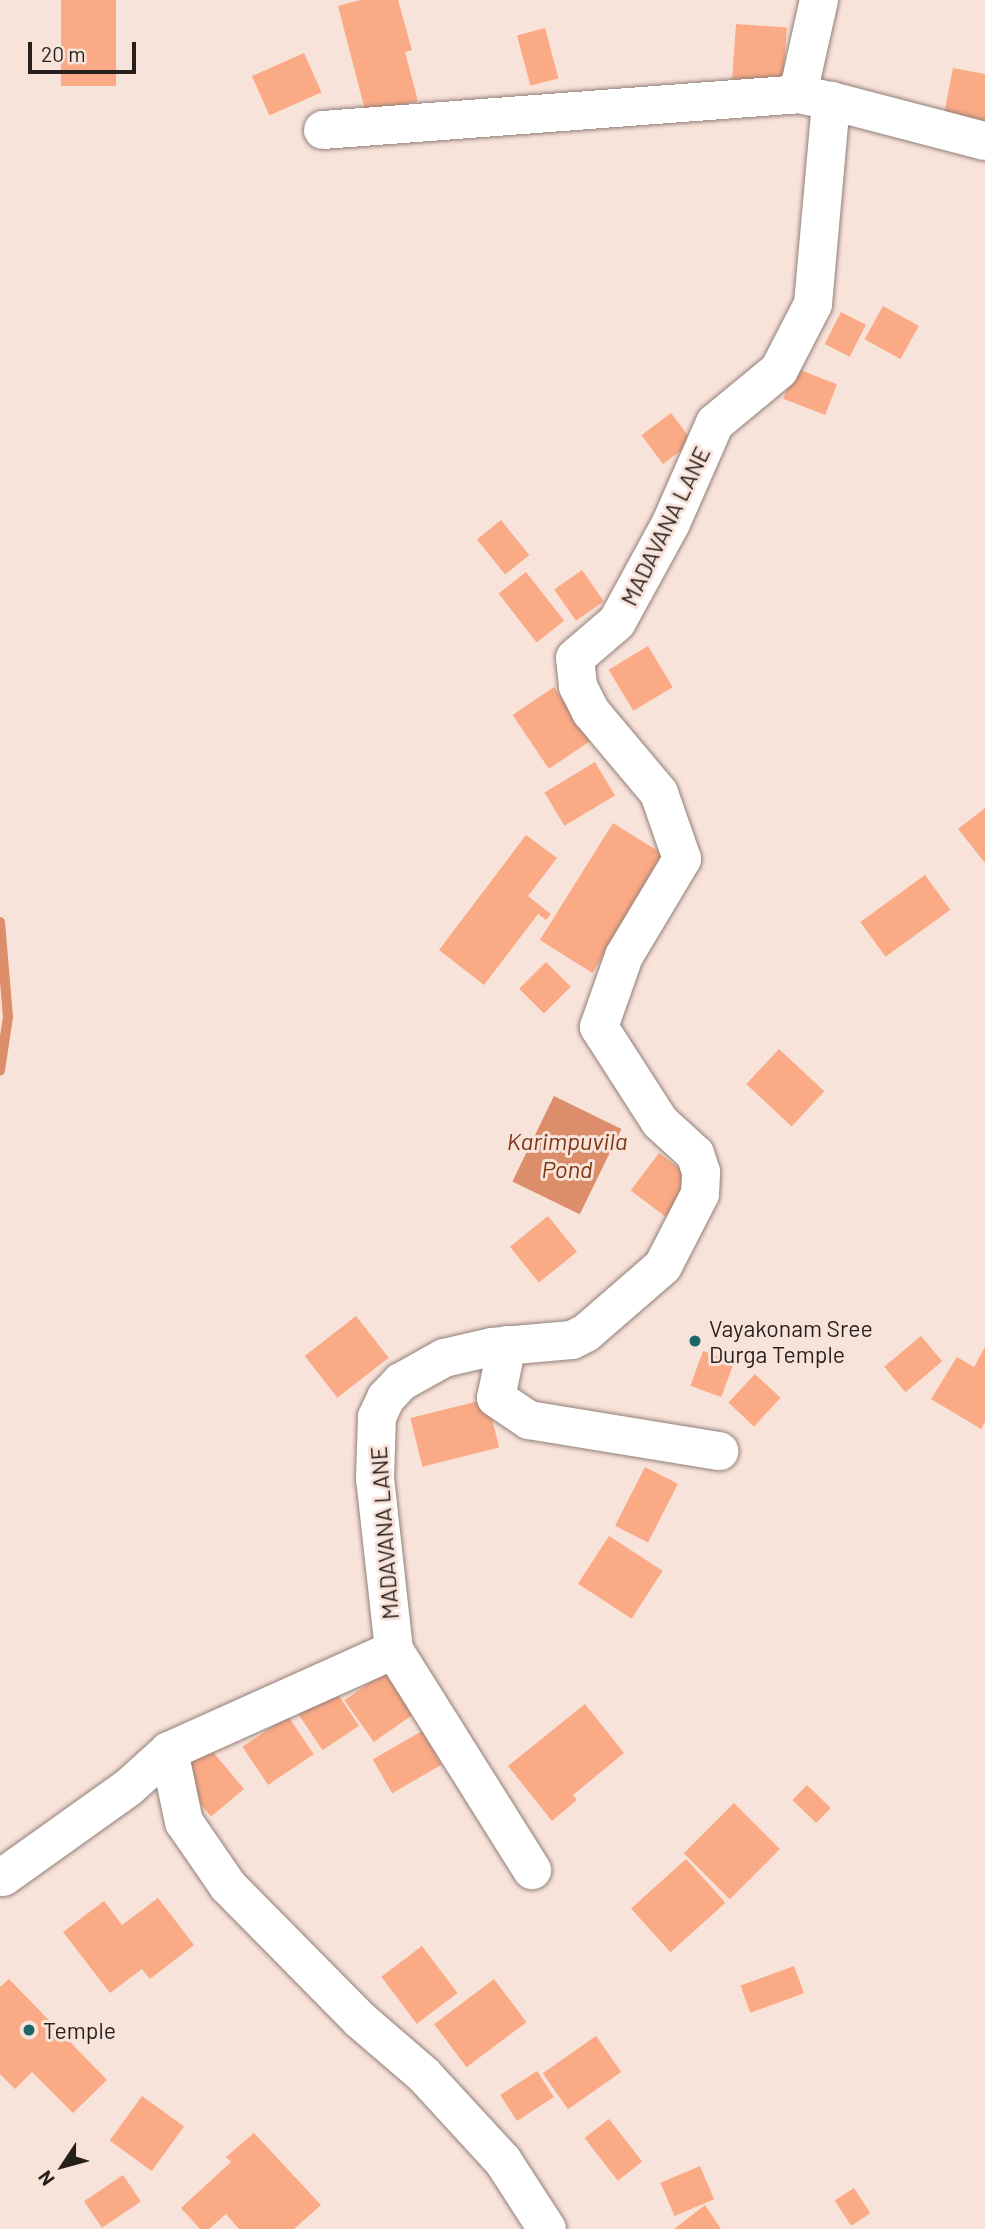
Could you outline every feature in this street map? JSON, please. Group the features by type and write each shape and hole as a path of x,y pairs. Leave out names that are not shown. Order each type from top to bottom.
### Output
{"street":[{"path":"814,97 819,0"},
{"path":"323,130 814,97 985,141"},
{"name":"MADAVANA LANE","path":"1,1880 130,1787 169,1751 394,1650 375,1479 377,1417 386,1398 401,1382 444,1358 507,1345 572,1340 599,1325 663,1266 700,1194 701,1172 695,1154 660,1122 599,1027 624,956 682,859 659,793 591,712 578,686 575,658 617,622 671,523 715,423 779,370 814,304 814,97"},
{"path":"507,1345 496,1398 529,1420 719,1451"},
{"path":"394,1650 532,1870"},
{"path":"169,1751 184,1822 228,1886 359,2019 425,2075 503,2161 547,2229"}],"water":[{"name":"Karimpuvila Pond","path":"554,1096 621,1129 580,1214 512,1181"}],"building":[{"path":"61,0 116,0 116,86 61,86"},
{"path":"360,0 398,0 412,50 405,52 418,101 366,114 338,6"},
{"path":"736,24 787,28 783,82 732,79"},
{"path":"545,28 558,78 530,86 517,36"},
{"path":"304,53 321,92 269,115 252,76"},
{"path":"953,68 985,74 985,122 944,114"},
{"path":"883,306 919,326 900,359 865,339"},
{"path":"841,312 866,325 850,357 825,344"},
{"path":"795,368 837,384 825,415 783,399"},
{"path":"671,413 693,442 663,464 641,435"},
{"path":"501,520 529,555 505,574 477,540"},
{"path":"582,570 604,601 576,621 554,590"},
{"path":"526,572 564,621 537,642 498,594"},
{"path":"648,646 673,687 633,711 609,670"},
{"path":"554,687 590,741 549,769 513,715"},
{"path":"595,762 615,795 565,826 544,792"},
{"path":"985,808 985,863 958,829"},
{"path":"613,823 666,856 592,973 540,940"},
{"path":"526,835 557,858 528,896 551,914 546,920 538,914 484,985 439,950"},
{"path":"925,875 950,910 886,957 860,922"},
{"path":"546,962 571,987 544,1014 519,989"},
{"path":"779,1049 824,1091 792,1126 746,1084"},
{"path":"659,1153 695,1180 667,1218 631,1191"},
{"path":"548,1216 577,1252 539,1283 510,1247"},
{"path":"356,1316 389,1358 337,1398 305,1356"},
{"path":"921,1336 942,1361 905,1392 884,1367"},
{"path":"985,1347 985,1422 981,1429 931,1399 957,1357 974,1367"},
{"path":"703,1351 734,1362 721,1397 690,1386"},
{"path":"755,1374 781,1398 754,1426 728,1403"},
{"path":"487,1399 499,1448 422,1467 410,1418"},
{"path":"645,1467 678,1484 648,1543 615,1526"},
{"path":"609,1536 663,1571 632,1619 578,1584"},
{"path":"392,1667 421,1709 374,1742 344,1700"},
{"path":"335,1690 359,1726 323,1750 299,1715"},
{"path":"585,1704 624,1753 573,1795 577,1800 552,1821 508,1766"},
{"path":"288,1716 314,1754 268,1785 242,1747"},
{"path":"422,1731 442,1765 392,1793 373,1760"},
{"path":"208,1746 244,1789 211,1817 175,1774"},
{"path":"807,1785 831,1808 816,1823 792,1800"},
{"path":"734,1803 780,1849 730,1899 684,1853"},
{"path":"686,1859 725,1903 670,1952 631,1909"},
{"path":"158,1898 194,1945 150,1979 142,1969 110,1993 63,1932 104,1901 122,1925"},
{"path":"422,1946 458,1993 417,2024 381,1977"},
{"path":"794,1966 804,1993 750,2013 740,1985"},
{"name":"Temple","path":"9,1979 107,2080 73,2113 32,2072 15,2089 0,2074 0,1987"},
{"path":"494,1979 526,2022 467,2067 434,2024"},
{"path":"596,2036 621,2072 568,2109 543,2073"},
{"path":"537,2071 554,2097 517,2121 500,2095"},
{"path":"142,2096 184,2127 152,2171 110,2140"},
{"path":"609,2119 642,2162 618,2181 585,2138"},
{"path":"254,2133 321,2205 294,2229 239,2229 226,2214 209,2229 200,2229 181,2208 231,2162 226,2157"},
{"path":"700,2166 714,2199 674,2216 660,2183"},
{"path":"123,2175 141,2202 102,2228 84,2201"},
{"path":"854,2188 870,2213 851,2226 835,2201"},
{"path":"705,2205 721,2229 674,2229"}],"waterway":[{"path":"0,922 8,1017 0,1070"}],"place":[{"name":"Vayakonam Sree Durga Temple","path":"695,1341"},
{"name":"Temple","path":"29,2030"}]}
